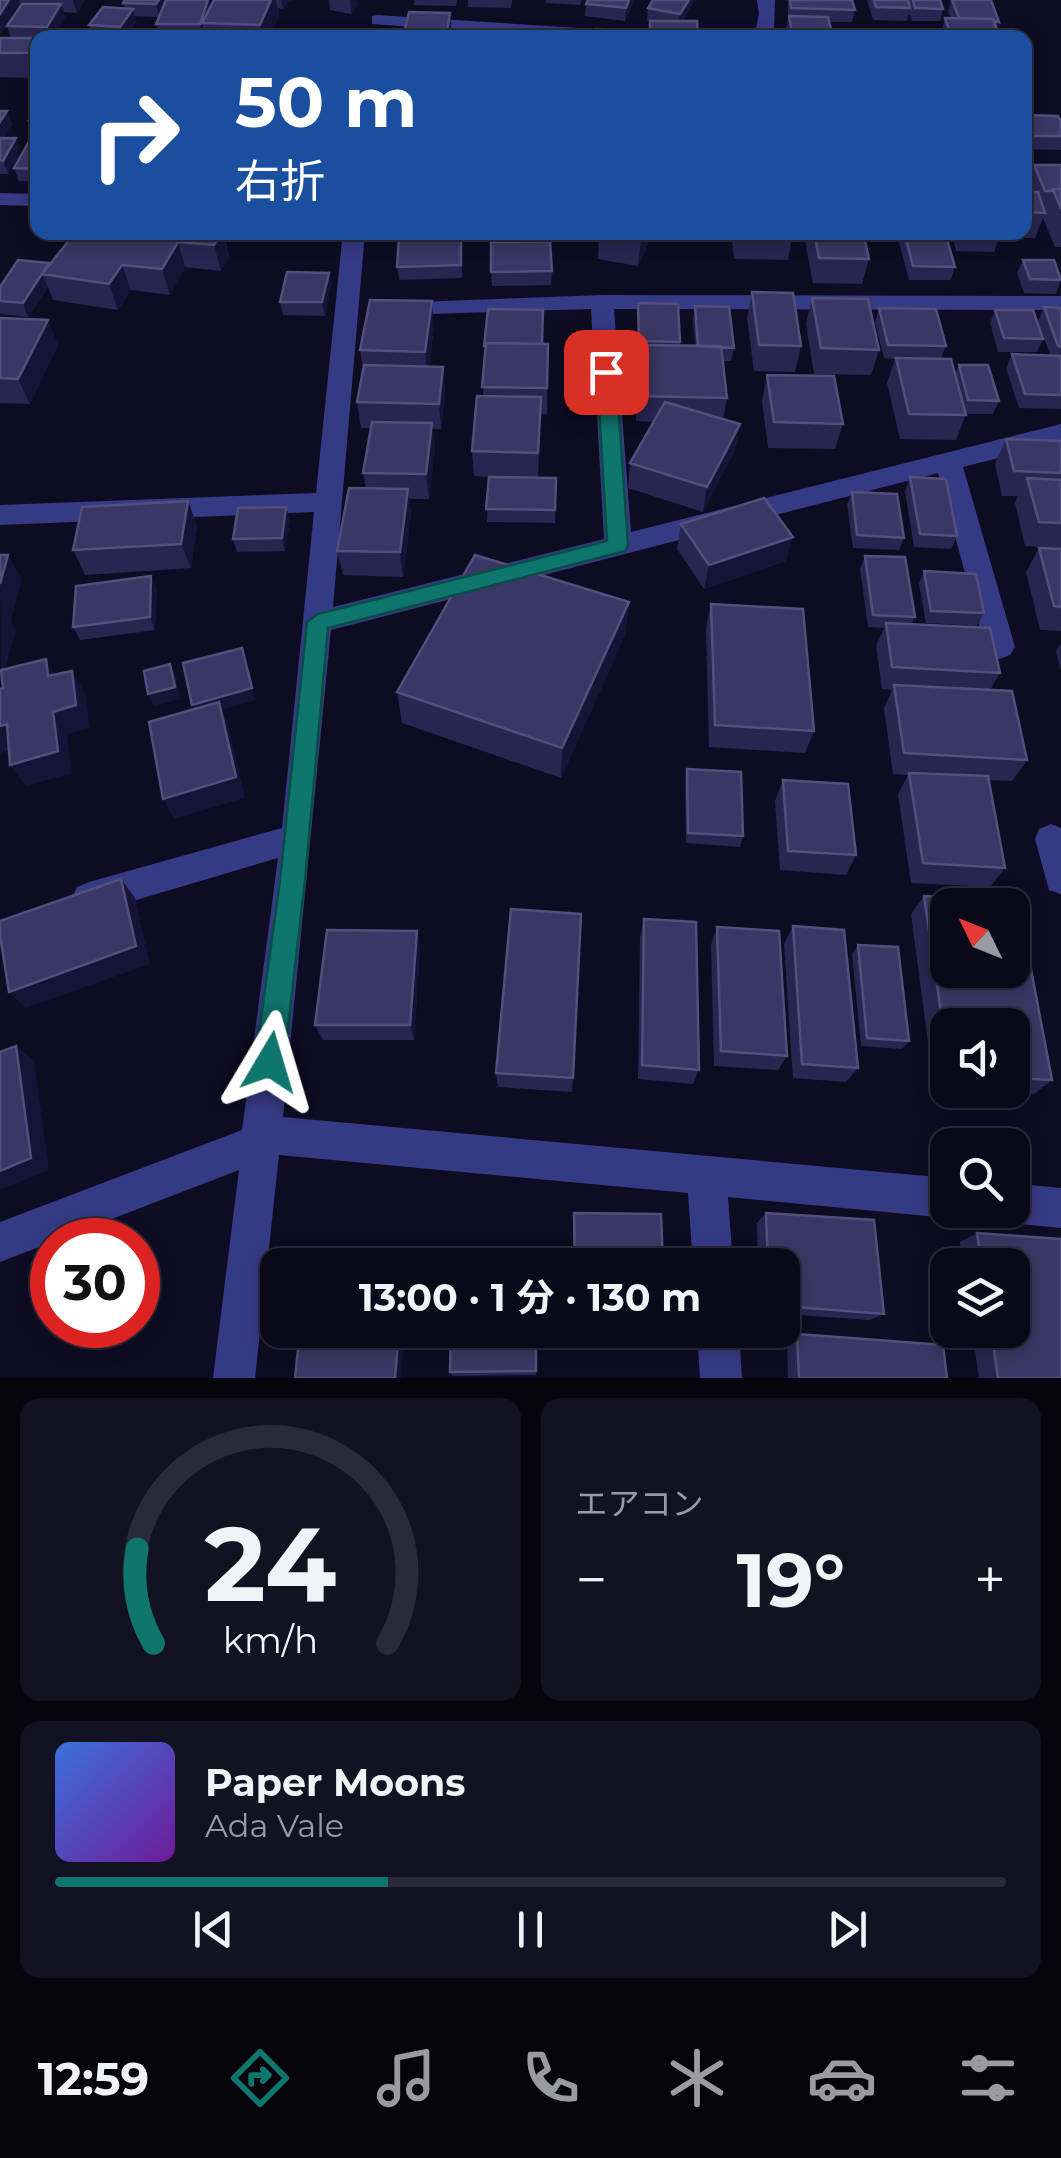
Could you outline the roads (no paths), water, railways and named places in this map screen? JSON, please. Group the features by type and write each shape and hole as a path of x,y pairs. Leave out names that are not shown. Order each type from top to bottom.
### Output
{"street":[{"path":"379,0 377,29 408,30"},
{"path":"765,30 766,0"},
{"path":"0,199 30,200"},
{"path":"234,1378 297,838 354,240"},
{"path":"350,309 602,302 1061,303"},
{"path":"602,302 618,546"},
{"path":"318,622 1061,433"},
{"path":"948,462 1000,647"},
{"path":"0,515 329,502"},
{"path":"56,908 297,838"},
{"path":"1051,839 1061,880"},
{"path":"0,1242 260,1139 930,1197"},
{"path":"707,1178 712,1248"},
{"path":"1030,1205 1061,1208"},
{"path":"719,1348 721,1378"}]}
